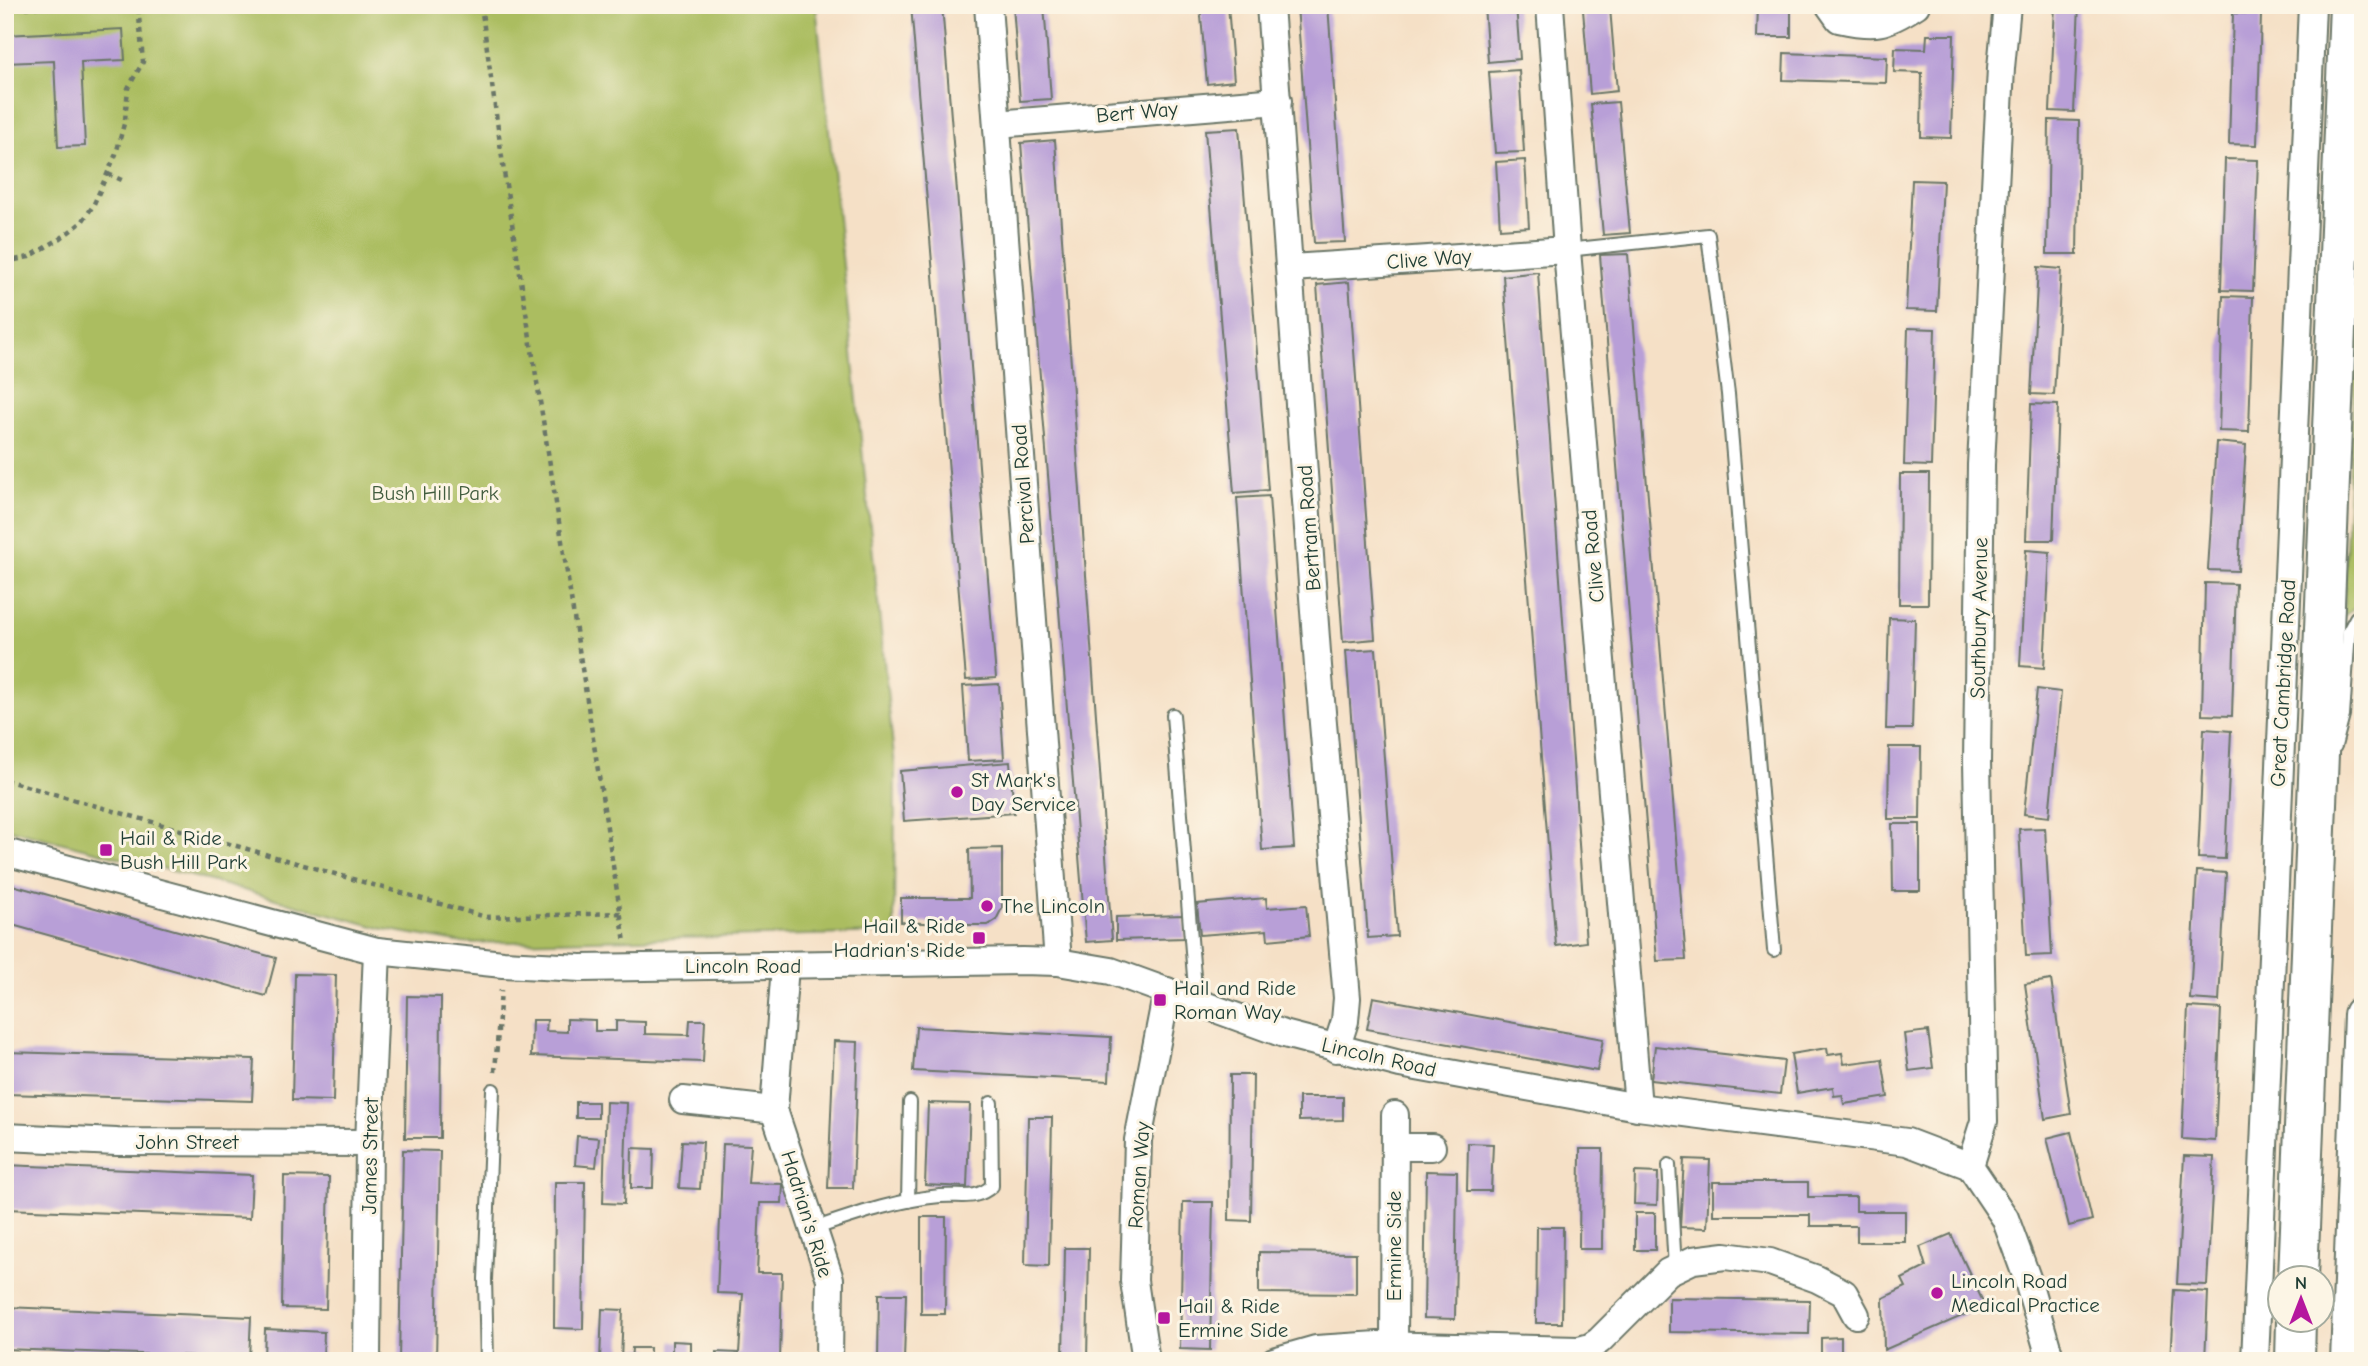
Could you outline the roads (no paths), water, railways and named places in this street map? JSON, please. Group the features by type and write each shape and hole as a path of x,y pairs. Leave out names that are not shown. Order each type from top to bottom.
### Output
{"main road":[{"name":"Great Cambridge Road","path":"2299,1264 2349,5"},
{"path":"2338,276 2363,184"},
{"path":"2347,1359 2363,1015"},
{"path":"2295,1361 2296,1334"}],"street":[{"name":"Percival Road","path":"988,5 1058,962"},
{"name":"Bertram Road","path":"1270,5 1318,666 1347,998 1345,1021 1336,1049"},
{"name":"Clive Road","path":"1550,5 1567,250 1639,1107"},
{"path":"1829,5 1839,19 1859,23 1882,23 1916,5"},
{"name":"Southbury Avenue","path":"1970,1166 1984,1121 1977,761 1981,465 2001,68 2007,5"},
{"name":"Great Cambridge Road","path":"2255,1361 2312,5"},
{"name":"Bert Way","path":"997,124 1278,101"},
{"name":"Clive Way","path":"1291,268 1567,250"},
{"name":"Lincoln Road","path":"5,852 377,951 503,964 581,968 1058,962 1111,971 1284,1034 1400,1064 1639,1107 1907,1142 1970,1166"},
{"name":"James Street","path":"367,1361 369,1143 377,951"},
{"name":"Hadrian's Ride","path":"785,966 775,1110 830,1279 829,1361"},
{"name":"Roman Way","path":"1146,1361 1134,1281 1138,1140 1167,991"},
{"path":"683,1100 775,1110"},
{"name":"Ermine Side","path":"1394,1345 1395,1115"},
{"name":"John Street","path":"5,1137 117,1142 369,1143"},
{"path":"1395,1147 1432,1147"},
{"path":"1970,1166 2005,1218 2027,1278 2051,1361"},
{"path":"1274,1361 1316,1349 1394,1345 1579,1350 1590,1347 1633,1309 1668,1272 1693,1261 1725,1256 1770,1262 1818,1279 1844,1293 1856,1315"}],"lane":[{"path":"1567,250 1708,234 1728,394 1774,950"},
{"path":"2317,807 2343,716 2349,631 2356,618 2363,617"},
{"path":"1173,715 1196,1001"},
{"path":"487,1361 485,1279 494,1090"},
{"path":"908,1201 910,1102"},
{"path":"813,1228 887,1205 942,1196 984,1193 992,1186 991,1103"},
{"path":"1669,1165 1675,1268"}],"place":[{"name":"St Mark's Day Service","path":"957,792"},
{"name":"Hail & Ride Bush Hill Park","path":"106,850"},
{"name":"The Lincoln","path":"987,906"},
{"name":"Hail & Ride Hadrian's Ride","path":"979,938"},
{"name":"Hail and Ride Roman Way","path":"1160,1000"},
{"name":"Lincoln Road Medical Practice","path":"1937,1293"},
{"name":"Hail & Ride Ermine Side","path":"1164,1318"}],"park label":[{"name":"Bush Hill Park","path":"435,493"}]}
